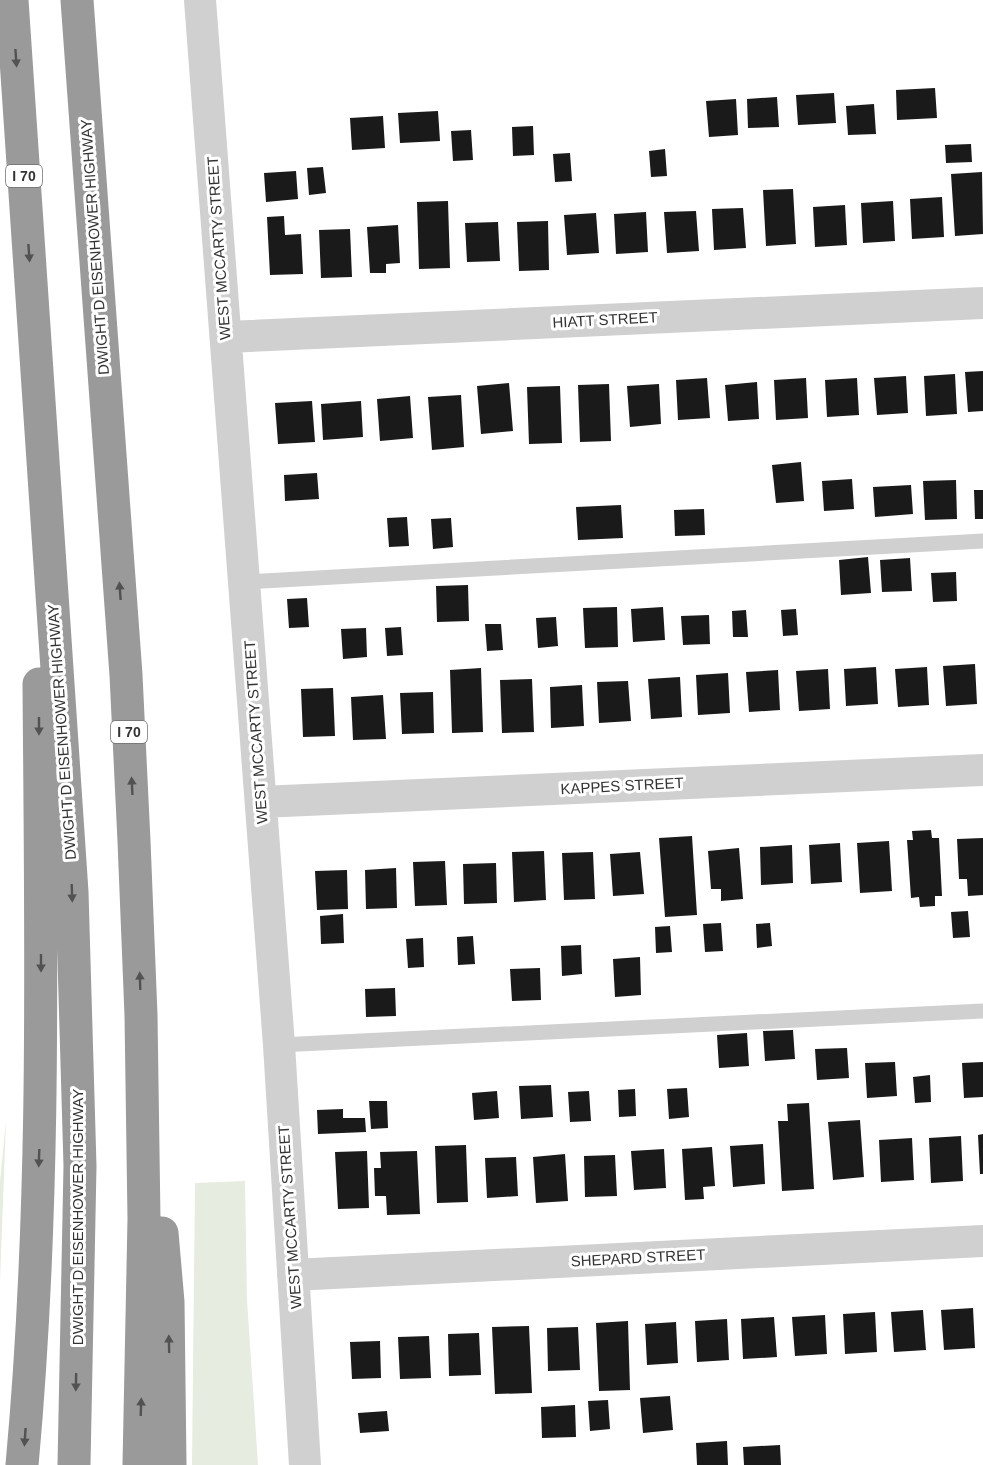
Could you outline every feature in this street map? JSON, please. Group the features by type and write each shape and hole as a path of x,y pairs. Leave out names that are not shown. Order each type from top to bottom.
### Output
{"highway":[{"name":"DWIGHT D EISENHOWER HIGHWAY","path":"12,0 70,840 78,1028 79,1202 74,1465"},
{"name":"DWIGHT D EISENHOWER HIGHWAY","path":"77,0 126,675 141,1015 144,1219 139,1465"},
{"path":"22,1465 38,1218 42,1054 36,353"},
{"path":"141,1015 168,1302 170,1465"}],"street":[{"name":"WEST MCCARTY STREET","path":"200,0 279,1045 305,1465"},
{"name":"HIATT STREET","path":"226,337 983,303"},
{"name":"KAPPES STREET","path":"261,802 983,770"},
{"name":"SHEPARD STREET","path":"294,1275 983,1241"}],"lane":[{"path":"244,582 983,541"},
{"path":"279,1045 983,1011"}],"shaded area":[{"path":"6,1120 0,1282 0,1182"},
{"path":"245,1181 247,1300 258,1465 192,1465 195,1183"}],"building":[{"path":"935,88 937,118 897,120 896,90"},
{"path":"834,93 836,123 798,125 796,95"},
{"path":"777,97 779,127 748,128 747,99"},
{"path":"736,99 738,135 709,137 706,101"},
{"path":"874,104 876,134 848,135 846,106"},
{"path":"438,111 440,141 400,143 398,113"},
{"path":"383,116 385,148 352,150 350,118"},
{"path":"533,126 534,155 513,156 512,127"},
{"path":"471,130 473,160 453,161 451,131"},
{"path":"971,144 972,162 946,163 945,145"},
{"path":"665,149 667,176 651,177 649,151"},
{"path":"570,153 572,181 555,182 553,154"},
{"path":"323,167 326,193 309,195 307,168"},
{"path":"296,171 298,199 266,202 264,173"},
{"path":"982,172 983,234 955,236 951,174"},
{"path":"793,189 796,244 766,246 763,190"},
{"path":"942,197 944,237 912,239 910,199"},
{"path":"448,201 450,268 419,269 417,202"},
{"path":"893,201 895,241 863,243 861,203"},
{"path":"845,205 847,245 815,247 813,207"},
{"path":"743,208 746,248 714,250 712,209"},
{"path":"696,211 699,251 667,253 664,212"},
{"path":"646,212 648,252 616,254 614,214"},
{"path":"596,213 599,253 567,255 564,215"},
{"path":"284,216 285,235 301,234 303,274 270,275 267,217"},
{"path":"548,221 549,270 519,271 517,222"},
{"path":"498,222 500,261 467,262 465,223"},
{"path":"398,225 400,263 386,264 386,273 370,273 367,227"},
{"path":"350,229 352,277 321,278 319,230"},
{"path":"983,371 983,411 968,412 965,372"},
{"path":"955,374 957,414 926,416 924,376"},
{"path":"906,376 908,413 877,415 874,378"},
{"path":"707,378 710,418 678,420 676,380"},
{"path":"806,378 808,418 776,420 774,380"},
{"path":"857,378 859,415 827,417 825,380"},
{"path":"757,382 759,419 728,421 725,385"},
{"path":"509,383 513,431 481,434 477,386"},
{"path":"609,384 611,441 580,442 578,385"},
{"path":"659,384 661,424 630,427 627,386"},
{"path":"560,386 562,443 529,444 527,387"},
{"path":"461,395 464,447 432,450 428,397"},
{"path":"410,396 413,438 380,441 377,399"},
{"path":"312,401 315,442 278,444 275,403"},
{"path":"361,401 363,437 323,440 321,404"},
{"path":"801,462 804,501 776,503 772,465"},
{"path":"317,473 319,499 285,501 284,475"},
{"path":"852,479 854,509 824,511 822,481"},
{"path":"956,480 957,519 925,520 923,481"},
{"path":"911,485 913,514 875,517 873,487"},
{"path":"974,490 983,490 983,519 975,519"},
{"path":"621,505 623,538 578,540 576,507"},
{"path":"704,509 705,535 675,536 674,510"},
{"path":"407,517 409,546 389,547 387,518"},
{"path":"451,518 453,547 433,549 431,519"},
{"path":"868,557 871,593 841,595 839,560"},
{"path":"910,558 912,591 882,592 880,560"},
{"path":"956,572 957,601 933,602 931,573"},
{"path":"468,585 469,621 437,622 436,586"},
{"path":"307,598 309,627 289,628 287,599"},
{"path":"617,607 618,647 585,648 583,608"},
{"path":"663,607 665,640 633,642 631,609"},
{"path":"796,609 798,635 783,636 781,610"},
{"path":"746,610 748,637 733,637 732,611"},
{"path":"709,615 710,644 683,645 681,616"},
{"path":"556,617 558,646 538,648 536,618"},
{"path":"485,624 501,624 503,650 487,651"},
{"path":"401,627 403,655 387,656 385,628"},
{"path":"366,628 367,657 343,659 341,629"},
{"path":"975,664 977,704 946,706 943,666"},
{"path":"876,667 878,704 846,706 844,669"},
{"path":"927,667 929,705 898,707 895,669"},
{"path":"481,668 483,732 452,733 450,670"},
{"path":"828,669 830,709 799,711 796,671"},
{"path":"778,670 780,710 749,712 746,672"},
{"path":"728,673 730,713 698,715 696,675"},
{"path":"680,677 682,717 651,719 648,679"},
{"path":"532,679 534,732 502,733 500,680"},
{"path":"628,681 631,721 599,723 597,682"},
{"path":"582,685 584,726 551,728 550,687"},
{"path":"333,688 335,736 303,737 301,689"},
{"path":"433,692 434,733 402,734 400,693"},
{"path":"383,695 386,739 353,740 351,697"},
{"path":"931,830 932,838 939,838 942,896 935,896 935,906 920,907 919,897 911,898 907,840 913,840 912,831"},
{"path":"692,836 697,915 665,917 659,838"},
{"path":"983,838 983,895 968,896 967,879 959,879 957,839"},
{"path":"889,841 892,891 860,893 857,843"},
{"path":"840,843 842,882 811,884 809,845"},
{"path":"792,845 793,883 761,885 760,847"},
{"path":"739,848 743,899 721,901 721,889 711,889 708,851"},
{"path":"544,851 546,900 514,902 512,852"},
{"path":"593,852 595,899 564,900 562,853"},
{"path":"640,852 644,894 613,896 610,854"},
{"path":"445,861 447,905 415,906 413,862"},
{"path":"496,863 497,903 464,904 463,864"},
{"path":"396,868 397,908 366,909 365,870"},
{"path":"347,870 348,909 317,910 315,871"},
{"path":"968,911 970,937 953,938 951,912"},
{"path":"343,914 344,943 321,944 320,916"},
{"path":"721,923 723,951 705,952 703,924"},
{"path":"770,923 772,946 757,948 756,924"},
{"path":"670,926 672,952 656,953 655,927"},
{"path":"473,936 475,964 458,965 457,937"},
{"path":"423,938 424,967 408,968 406,939"},
{"path":"581,945 582,974 562,976 561,946"},
{"path":"640,957 641,995 615,997 613,959"},
{"path":"540,968 541,1000 512,1001 510,969"},
{"path":"395,988 396,1016 366,1017 365,989"},
{"path":"793,1030 795,1059 765,1061 763,1031"},
{"path":"747,1033 749,1066 719,1068 717,1035"},
{"path":"847,1048 849,1078 817,1080 815,1049"},
{"path":"895,1062 897,1096 867,1098 865,1063"},
{"path":"983,1062 983,1097 964,1098 962,1063"},
{"path":"930,1075 931,1102 915,1103 913,1077"},
{"path":"551,1085 553,1117 521,1119 519,1086"},
{"path":"687,1088 689,1117 669,1119 667,1089"},
{"path":"635,1089 636,1116 619,1117 618,1090"},
{"path":"497,1091 499,1118 474,1120 472,1093"},
{"path":"589,1091 591,1121 570,1122 568,1092"},
{"path":"369,1101 387,1101 388,1128 371,1129"},
{"path":"809,1103 814,1189 782,1191 778,1121 788,1121 787,1104"},
{"path":"343,1109 343,1118 365,1118 366,1132 318,1134 317,1110"},
{"path":"860,1120 864,1177 833,1180 828,1122"},
{"path":"983,1134 983,1174 980,1174 978,1135"},
{"path":"961,1136 963,1181 931,1183 929,1138"},
{"path":"912,1138 914,1180 881,1182 879,1140"},
{"path":"763,1144 765,1184 733,1187 730,1146"},
{"path":"466,1145 468,1202 437,1203 435,1146"},
{"path":"712,1147 715,1186 703,1187 704,1199 685,1200 682,1149"},
{"path":"664,1149 666,1188 634,1190 631,1151"},
{"path":"367,1151 369,1208 338,1209 335,1152"},
{"path":"417,1151 420,1214 387,1215 386,1196 375,1196 374,1168 381,1168 380,1152"},
{"path":"565,1154 568,1201 536,1203 533,1157"},
{"path":"615,1155 617,1196 585,1197 584,1156"},
{"path":"516,1157 518,1196 487,1198 485,1158"},
{"path":"973,1308 975,1348 944,1350 941,1310"},
{"path":"923,1310 926,1350 894,1352 891,1312"},
{"path":"875,1312 877,1352 845,1354 843,1314"},
{"path":"825,1315 827,1354 795,1356 792,1317"},
{"path":"774,1317 777,1357 743,1359 741,1319"},
{"path":"727,1319 729,1360 697,1362 695,1321"},
{"path":"628,1321 630,1390 599,1391 596,1323"},
{"path":"676,1322 678,1363 647,1365 645,1324"},
{"path":"529,1326 532,1393 495,1394 492,1327"},
{"path":"578,1327 580,1370 548,1371 547,1328"},
{"path":"479,1333 481,1375 449,1376 448,1334"},
{"path":"429,1336 431,1378 400,1379 398,1337"},
{"path":"380,1341 381,1378 352,1379 350,1342"},
{"path":"670,1396 673,1430 643,1433 640,1398"},
{"path":"608,1400 610,1429 590,1431 588,1401"},
{"path":"575,1405 576,1437 542,1438 541,1407"},
{"path":"387,1411 389,1431 360,1433 358,1413"},
{"path":"727,1441 728,1465 697,1465 696,1443"},
{"path":"780,1445 781,1465 744,1465 743,1447"}]}
